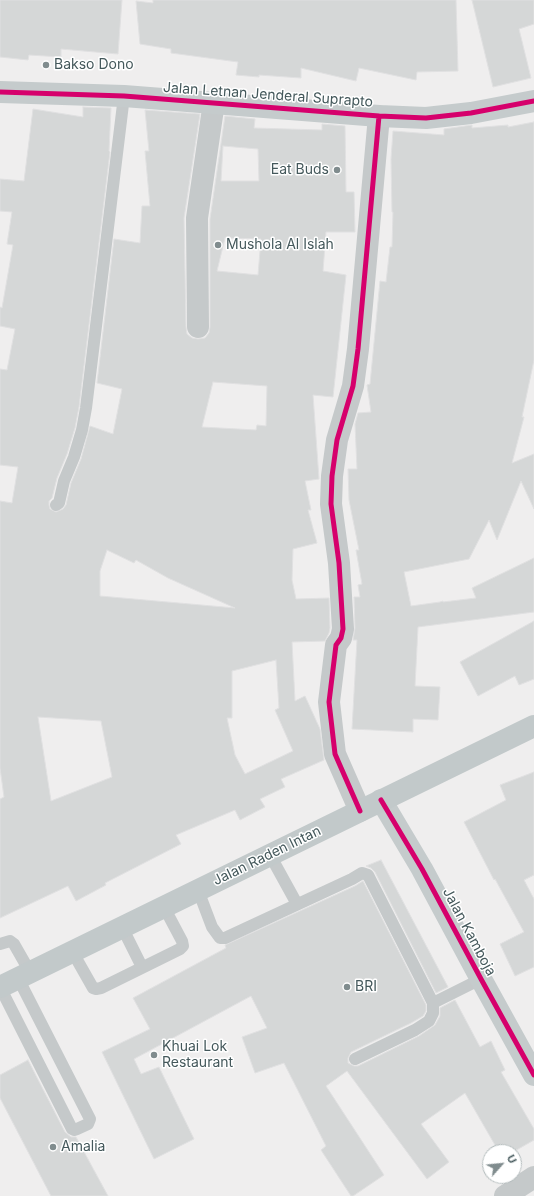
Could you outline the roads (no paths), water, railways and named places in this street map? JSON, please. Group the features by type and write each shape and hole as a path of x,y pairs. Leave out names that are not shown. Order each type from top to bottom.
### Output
{"main road":[{"name":"Jalan Raden Intan","path":"16,979 534,726"}],"street":[{"name":"Jalan Letnan Jenderal Suprapto","path":"0,92 124,96 379,116 426,118 471,113 534,101"},
{"path":"198,327 197,218 214,102"},
{"path":"360,811 335,754 329,702 336,645 341,638 343,629 340,563 331,504 332,476 337,440 353,386 358,349 379,116"},
{"name":"Jalan Kamboja","path":"381,800 422,869 534,1075"},
{"path":"505,1196 534,1177"}],"lane":[{"path":"56,504 59,503 64,481 74,457 82,430 124,96"},
{"path":"270,855 297,904"},
{"path":"198,890 212,927 220,938 225,938 362,873 368,875 433,1003 433,1013 429,1021 415,1030 355,1059"},
{"path":"72,951 93,988 101,988 180,949 183,946 182,941 164,907"},
{"path":"122,927 142,968"},
{"path":"0,944 10,941 14,944 16,979 72,1129 77,1129 88,1124 90,1118 16,979"},
{"path":"433,1003 481,979"}],"place":[{"name":"Bakso Dono","path":"46,65"},
{"name":"Eat Buds","path":"337,170"},
{"name":"Mushola Al Islah","path":"218,245"},
{"name":"BRI","path":"347,987"},
{"name":"Khuai Lok Restaurant","path":"154,1055"},
{"name":"Amalia","path":"53,1147"}]}
